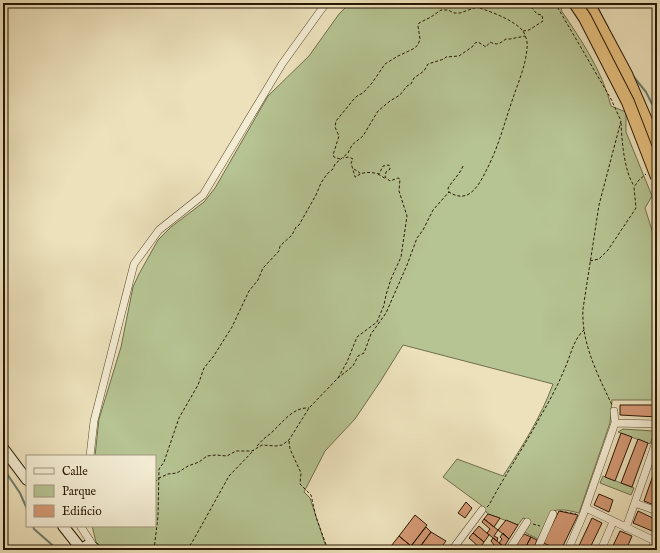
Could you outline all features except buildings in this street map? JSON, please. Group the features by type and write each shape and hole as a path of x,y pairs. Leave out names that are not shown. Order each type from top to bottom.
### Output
{"highway":[{"path":"575,3 585,18 628,102 652,176"},
{"path":"588,3 626,74 657,146"}],"main road":[{"path":"3,448 26,479"},
{"path":"63,527 82,550 88,545 95,549"}],"street":[{"path":"90,455 94,421 134,264 159,230 203,195 282,64 326,3"},
{"path":"568,550 586,508 615,422 614,411"},
{"path":"615,422 657,424"},
{"path":"626,528 657,439"},
{"path":"635,503 657,512"},
{"path":"586,508 656,541 650,550"},
{"path":"452,550 482,510"},
{"path":"538,550 553,514"},
{"path":"509,550 527,522"},
{"path":"601,550 613,522"},
{"path":"81,527 82,550"},
{"path":"81,527 95,549"}],"path":[{"path":"449,192 455,196 463,197 468,194 477,187 489,166 526,57 527,48 523,31 504,19 465,3"},
{"path":"523,31 529,30 543,21 544,17 537,14 531,7 533,3"},
{"path":"555,3 611,99 621,121 625,156 634,187 636,208 608,250 599,259 590,262"},
{"path":"342,159 336,158 333,155 339,136 335,127 336,121 354,99 371,85 385,64 418,45 420,39 419,23 432,17 441,10 460,13 477,7"},
{"path":"342,159 352,145 364,136 378,111 400,95 407,86 411,84 414,78 424,71 428,64 446,57 459,56 472,48 475,43 478,42 486,46 490,42 499,44 506,39 525,36"},
{"path":"614,411 592,364 582,320 582,309 599,205 621,121"},
{"path":"154,550 157,523 159,467 164,462 177,422 198,385 204,368 225,338 243,304 243,300 258,280 263,268 279,251 280,246 292,235 327,174 333,169 335,164 346,157 353,159 351,163 354,169 355,177 360,173 371,172 390,181 398,178 400,179 399,191 407,216 401,257 391,279 384,305 377,322 357,337 347,362 338,378"},
{"path":"378,174 383,166 389,165 390,169 385,175 387,180"},
{"path":"156,481 168,474 177,473 207,456 227,456 236,451 250,451 262,445 280,446 289,440 309,408 338,378 353,366 358,356 364,353 371,334 386,313 417,238 423,230 433,210 449,192 448,188 464,166"},
{"path":"354,169 360,173"},
{"path":"634,187 639,180 652,176"},
{"path":"482,510 489,505 501,482 540,418 565,369 572,348 584,329"},
{"path":"187,550 229,476 246,460 265,437 273,432 280,422 302,408 309,408"},
{"path":"289,440 290,449 301,474 300,484 311,495 316,517 328,550"},
{"path":"553,514 558,511 583,515"},
{"path":"527,522 547,528"}],"green space":[{"path":"350,3 565,3 561,10 583,44 596,68 611,106 626,112 626,132 652,196 645,208 657,246 657,400 612,400 610,423 579,513 560,510 553,511 550,513 538,539 524,532 529,520 523,518 518,525 488,514 481,505 443,477 457,459 503,476 537,420 553,384 403,345 355,419 325,451 304,492 310,498 327,550 101,550 96,542 92,527 156,527 156,455 95,455 99,419 121,347 133,287 158,240 171,227 204,202 215,188 268,96 309,56 339,14"},
{"path":"623,429 653,431 654,433 650,444 618,432"},
{"path":"603,476 634,488 631,495 600,483"}],"waterway":[{"path":"596,5 608,28"},
{"path":"633,76 646,92 652,104 657,108"},
{"path":"3,468 20,493 26,507"},
{"path":"33,527 58,550"}]}
